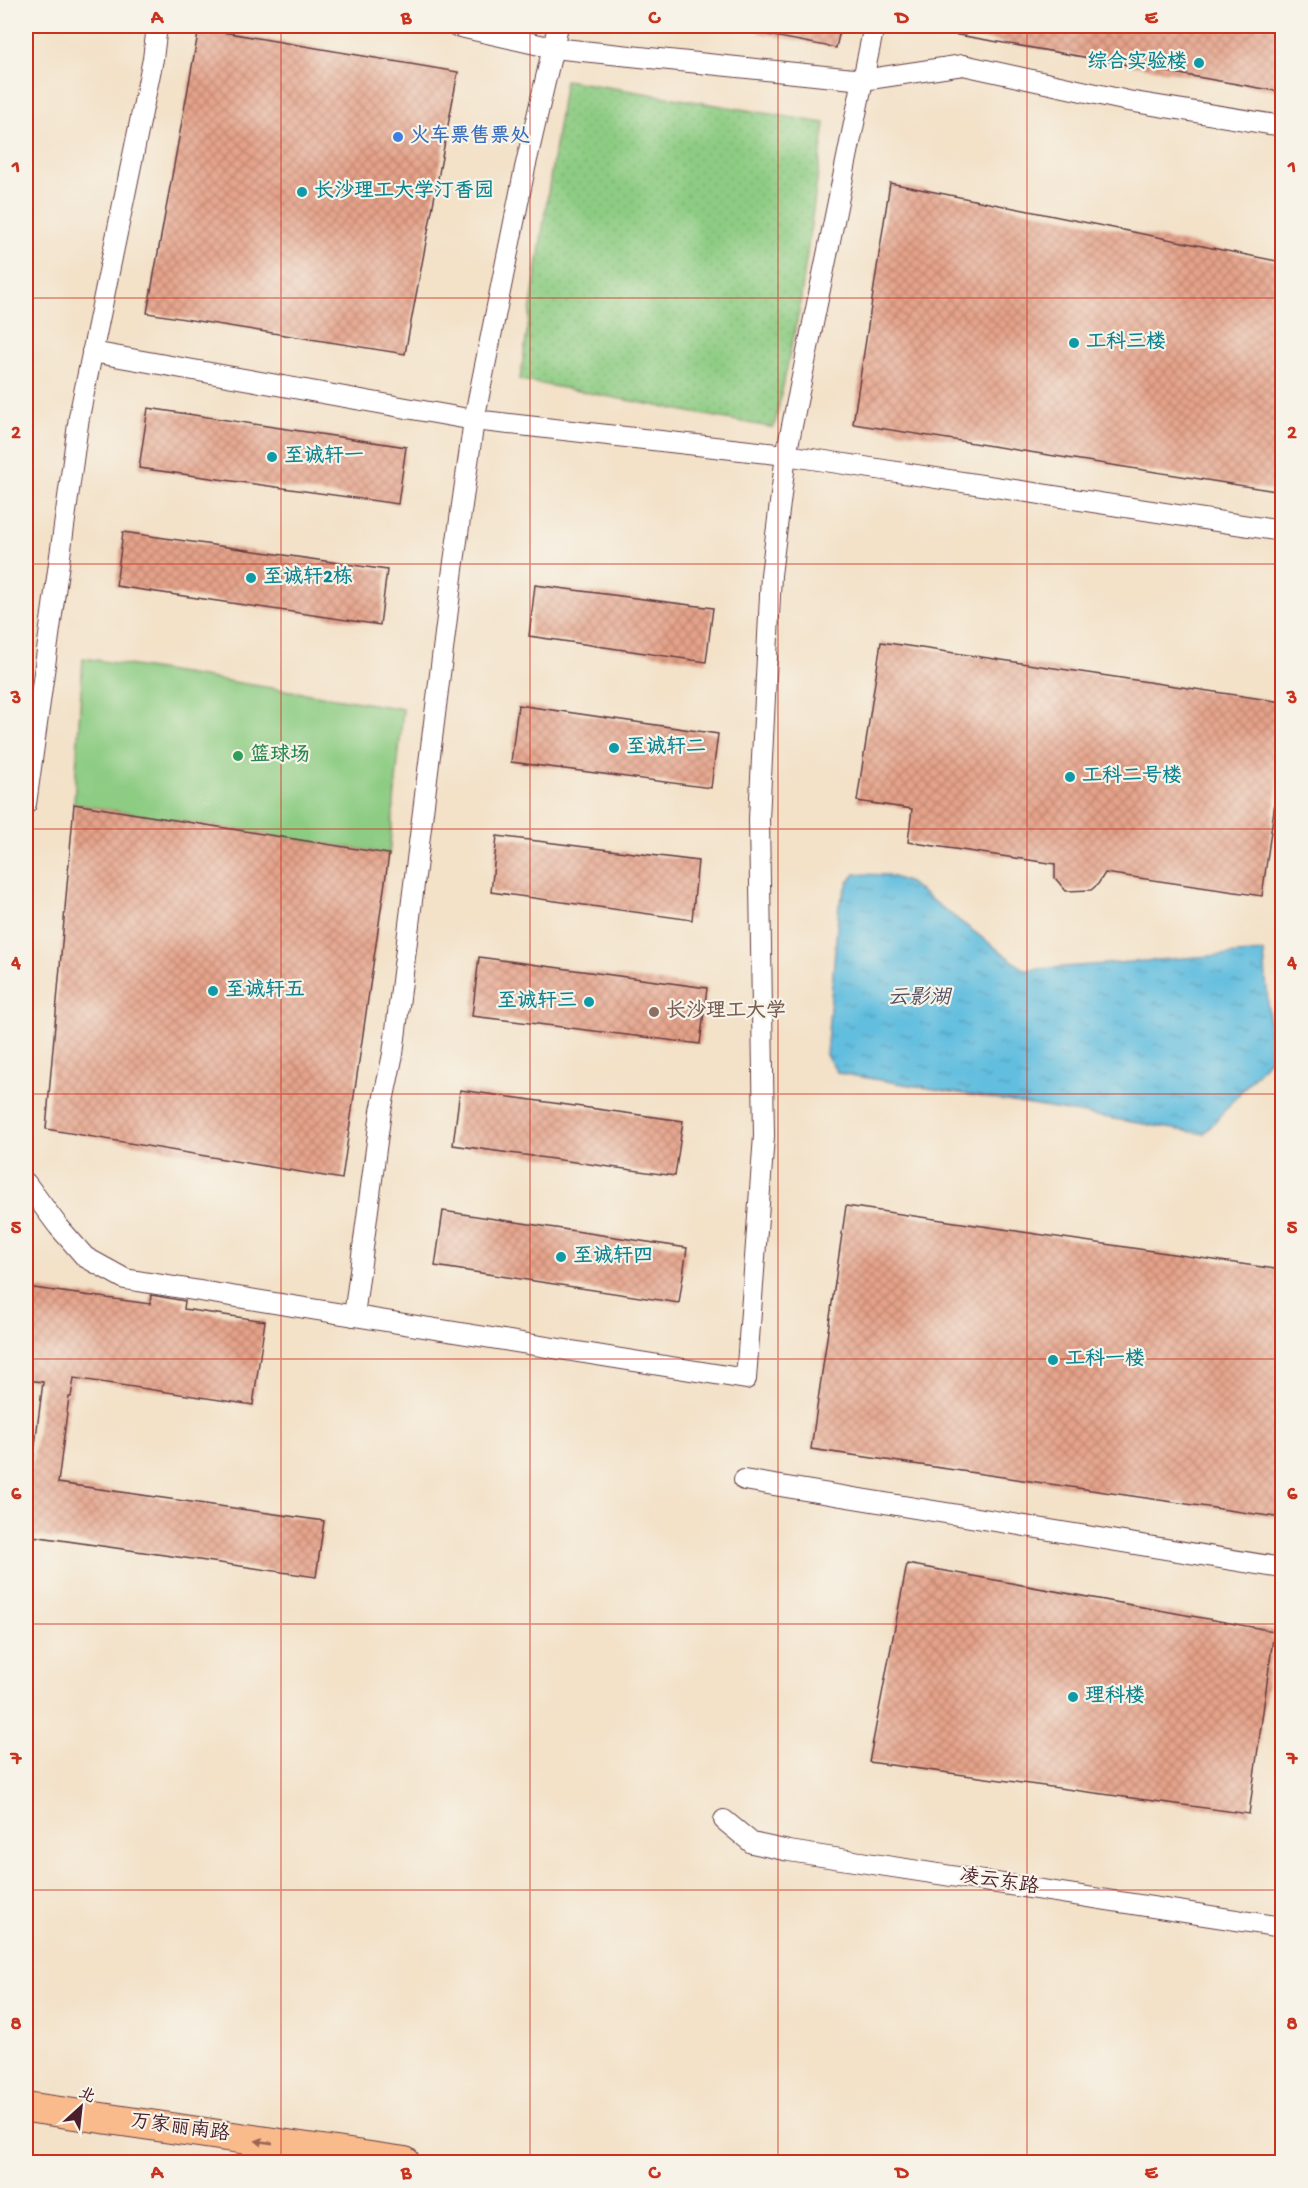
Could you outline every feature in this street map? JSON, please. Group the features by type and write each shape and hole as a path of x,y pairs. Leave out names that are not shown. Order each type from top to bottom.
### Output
{"main road":[{"name":"万家丽南路","path":"26,2107 405,2163"}],"street":[{"path":"26,804 80,417 151,70 157,26"},
{"path":"456,26 553,48 863,80 963,65 1128,101 1282,126"},
{"path":"354,1316 381,1111 393,1054 453,569 474,420 525,168 558,26"},
{"path":"26,1183 85,1257 125,1279 746,1379 764,1136 759,819 771,575 786,455 874,26"},
{"path":"92,352 474,420 786,455 1282,531"},
{"path":"744,1480 1282,1568"},
{"name":"凌云东路","path":"724,1820 752,1843 789,1851 1282,1927"}],"green space":[{"path":"565,80 825,123 799,311 774,428 520,380"},
{"name":"篮球场","path":"83,658 403,709 389,854 74,804"}],"water":[{"name":"云影湖","path":"855,874 888,875 909,883 1025,970 1264,952 1272,1056 1204,1134 838,1073 826,1055 839,905 849,881"}],"building":[{"path":"759,26 841,26 836,48 758,33"},
{"name":"综合实验楼","path":"953,26 1282,26 1282,92 953,34"},
{"name":"长沙理工大学汀香园","path":"199,28 458,72 405,354 147,313"},
{"name":"工科三楼","path":"890,183 1282,262 1282,492 853,424"},
{"name":"至诚轩一","path":"148,408 406,447 398,504 139,468"},
{"name":"至诚轩2栋","path":"123,532 387,570 380,625 116,586"},
{"path":"535,585 713,608 706,662 529,636"},
{"name":"工科二号楼","path":"881,642 1282,702 1282,752 1262,896 1105,873 1091,890 1066,891 1055,878 1055,864 908,842 912,809 857,801"},
{"name":"至诚轩二","path":"518,705 718,734 711,788 511,762"},
{"name":"至诚轩五","path":"74,804 389,854 342,1179 46,1129"},
{"path":"497,836 698,861 692,920 491,892"},
{"name":"至诚轩三","path":"479,957 707,988 700,1044 472,1016"},
{"path":"460,1090 683,1121 675,1176 453,1145"},
{"name":"工科一楼","path":"846,1206 1282,1270 1282,1518 811,1449"},
{"name":"至诚轩四","path":"443,1211 687,1248 679,1303 435,1266"},
{"path":"26,1287 150,1304 151,1295 185,1301 184,1309 265,1321 253,1405 74,1378 71,1397 69,1397 58,1483 324,1521 316,1577 26,1535 26,1468 32,1469 43,1382 26,1380"},
{"name":"理科楼","path":"907,1564 1274,1631 1249,1814 869,1762"}],"place":[{"name":"综合实验楼","path":"1199,63"},
{"name":"火车票售票处","path":"398,137"},
{"name":"长沙理工大学汀香园","path":"302,192"},
{"name":"工科三楼","path":"1074,343"},
{"name":"至诚轩一","path":"272,457"},
{"name":"至诚轩2栋","path":"251,578"},
{"name":"至诚轩二","path":"614,748"},
{"name":"篮球场","path":"238,756"},
{"name":"工科二号楼","path":"1070,777"},
{"name":"至诚轩五","path":"213,991"},
{"name":"至诚轩三","path":"589,1002"},
{"name":"长沙理工大学","path":"654,1012"},
{"name":"至诚轩四","path":"561,1257"},
{"name":"工科一楼","path":"1053,1360"},
{"name":"理科楼","path":"1073,1697"}]}
